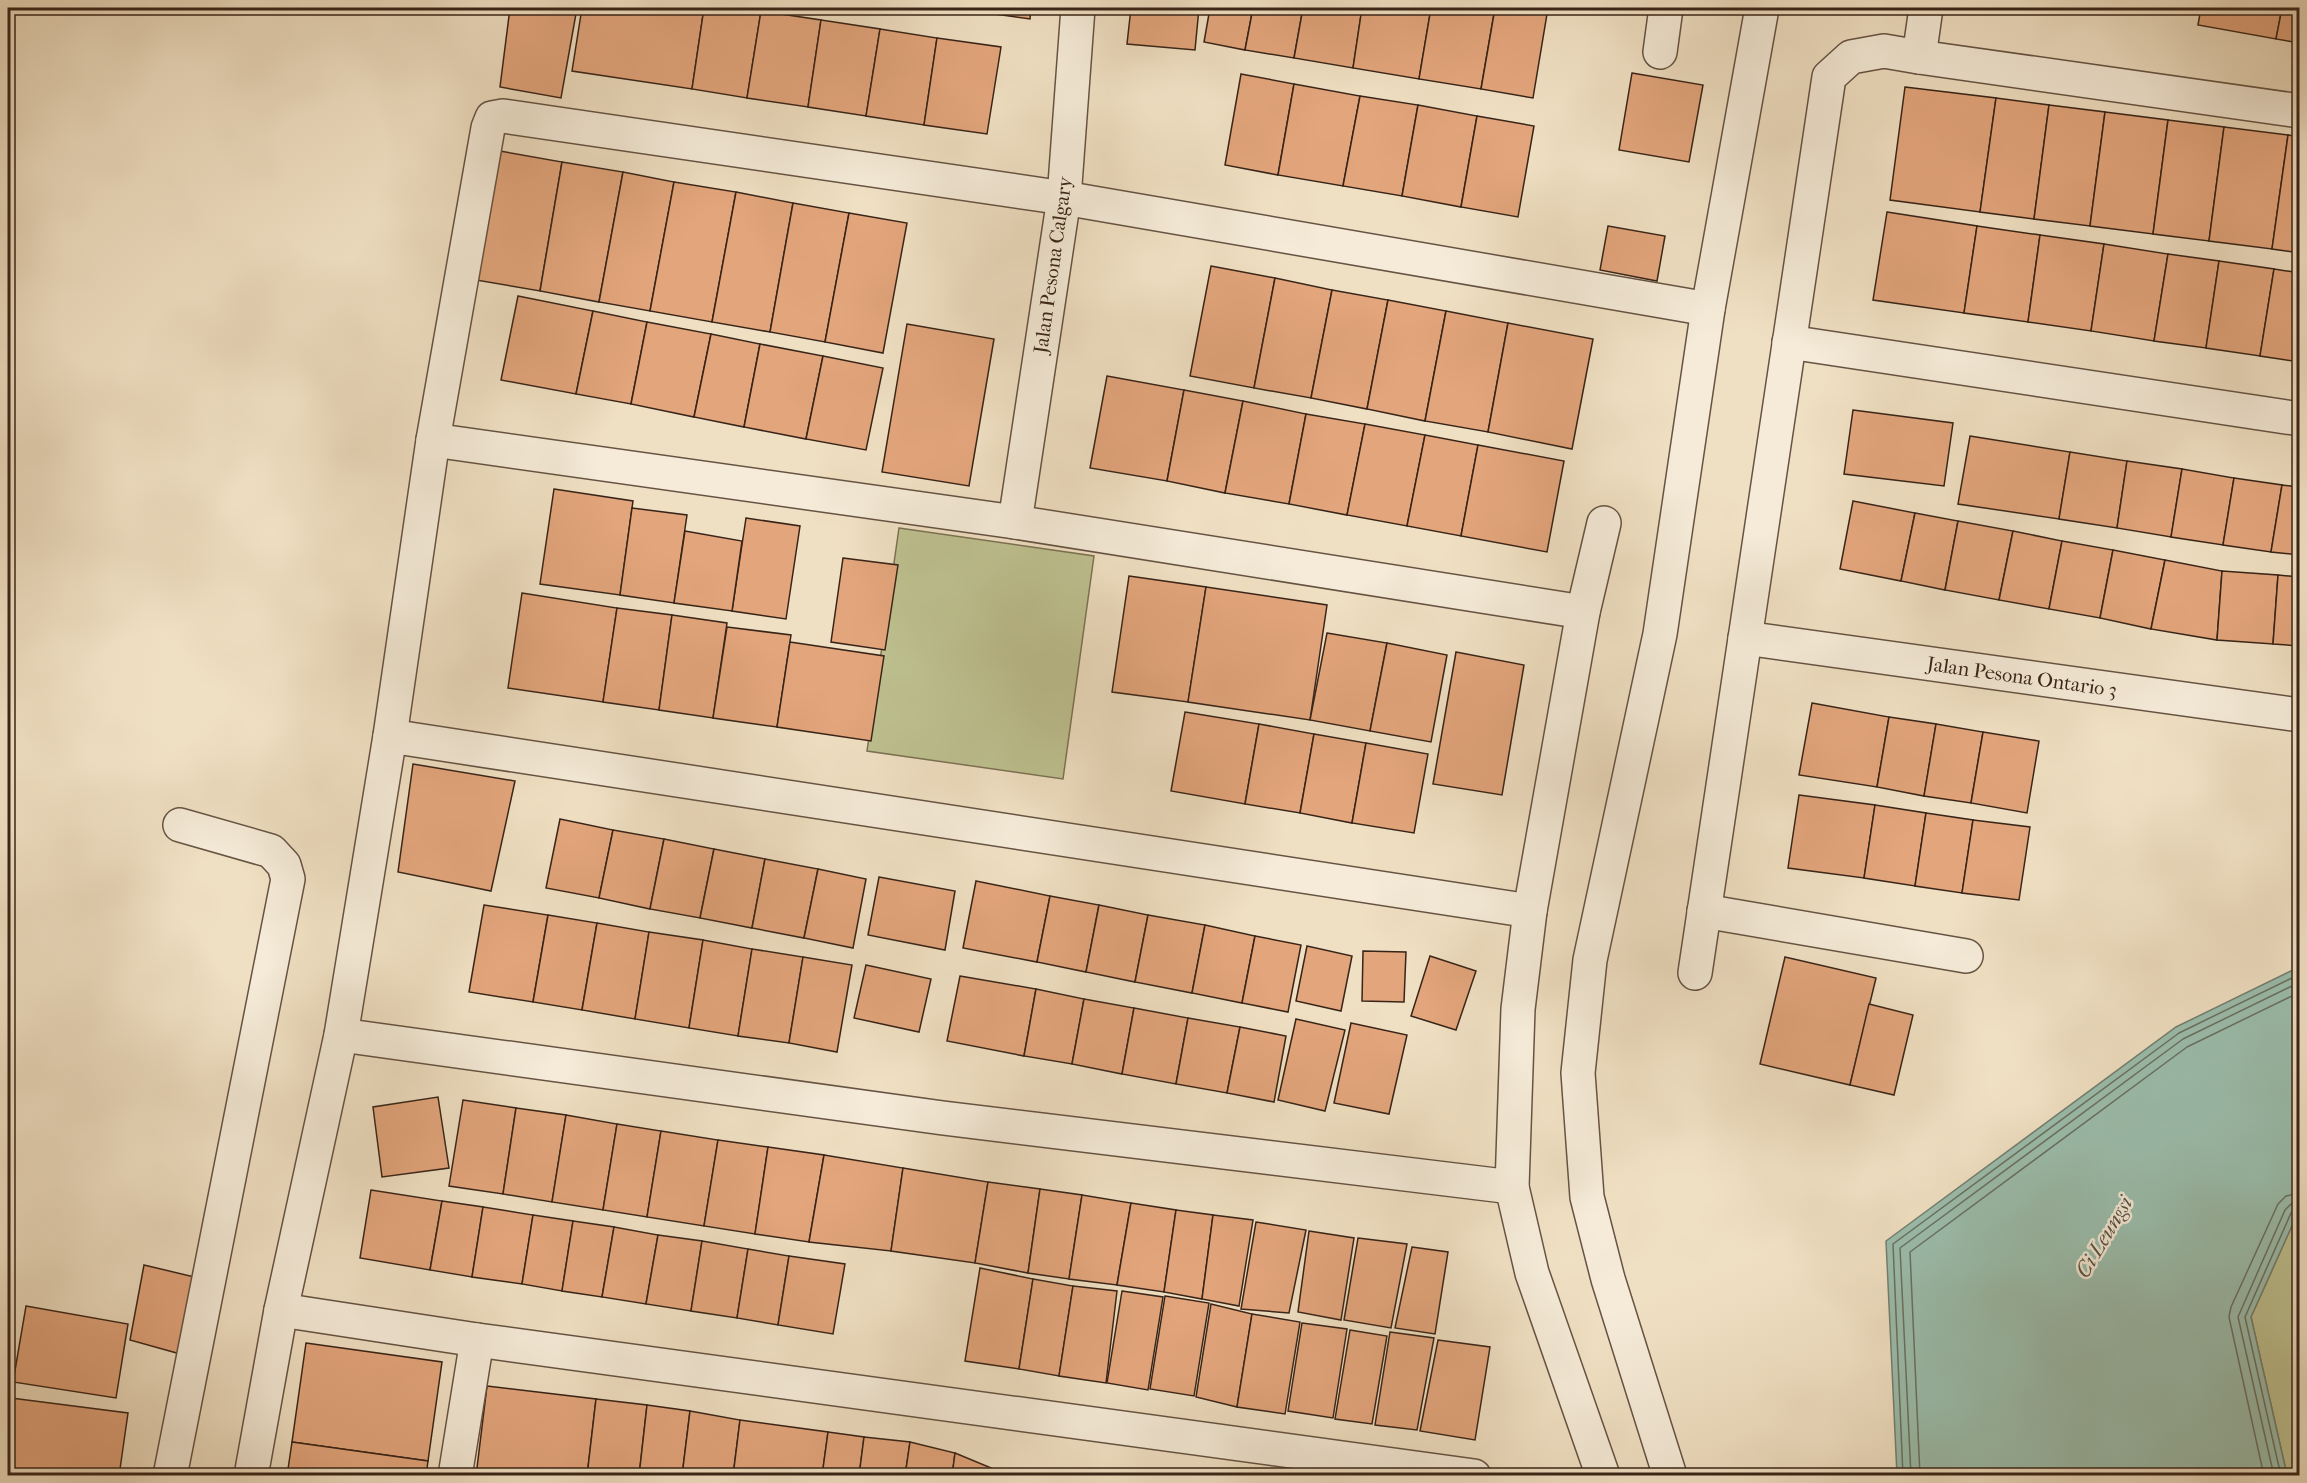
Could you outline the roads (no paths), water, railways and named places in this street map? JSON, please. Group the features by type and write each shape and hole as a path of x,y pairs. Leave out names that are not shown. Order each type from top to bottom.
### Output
{"street":[{"name":"Jalan Pesona Calgary","path":"1015,522 1064,198 1078,8"},
{"path":"1660,52 1666,8"},
{"path":"1670,1476 1608,1279 1587,1197 1578,1073 1590,960 1660,634 1708,309 1762,8"},
{"path":"1919,57 1926,8"},
{"path":"1695,973 1829,77 1851,57 1884,51 2300,111"},
{"path":"251,1476 281,1310 341,1035 390,736 433,440 488,128 492,118 503,116 1064,198 1708,309"},
{"path":"1790,342 2300,419"},
{"path":"433,440 1015,522 1583,612"},
{"path":"1603,1476 1532,1273 1512,1187 1518,1009 1530,911 1583,612 1604,524"},
{"name":"Jalan Pesona Ontario 3","path":"1745,638 2300,715"},
{"path":"390,736 1530,911"},
{"path":"170,1476 288,879 284,865 271,851 180,825"},
{"path":"1704,911 1966,956"},
{"path":"341,1035 943,1118 1512,1187"},
{"path":"281,1310 477,1340 1474,1476"},
{"path":"455,1476 477,1340"}],"water":[{"name":"Ci Leungsi","path":"2299,967 2299,1210 2251,1317 2287,1475 1897,1475 1886,1241 2176,1027"}]}
